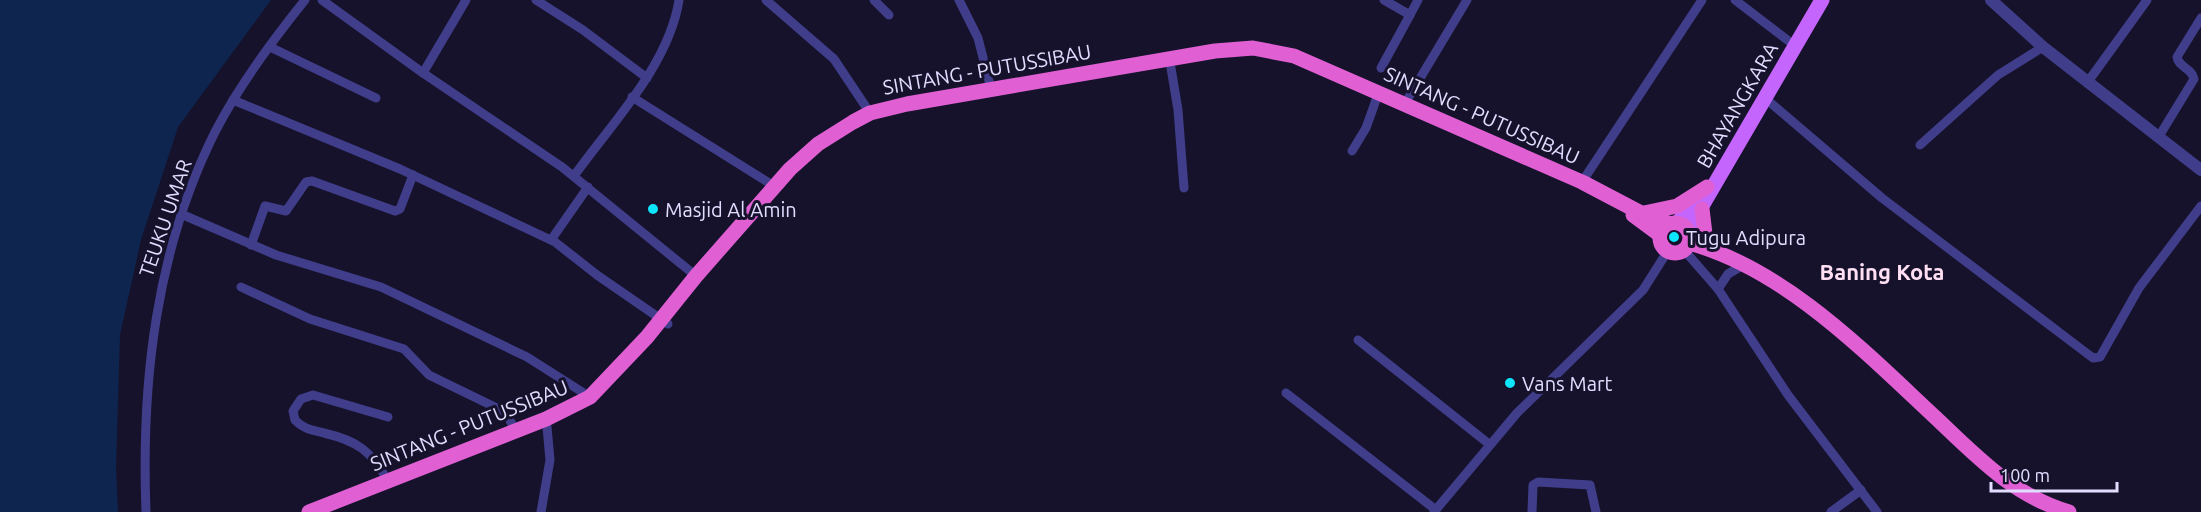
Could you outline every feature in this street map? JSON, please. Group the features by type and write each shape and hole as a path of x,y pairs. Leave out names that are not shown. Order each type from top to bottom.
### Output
{"highway":[{"name":"SINTANG - PUTUSSIBAU","path":"330,512 547,427 598,401 664,322 794,177 834,141 867,122 886,115 1215,51 1253,48 1294,56 1582,182 1773,279 1801,299 1902,386 2000,478 2049,506 2069,512"},
{"name":"SINTANG - PUTUSSIBAU","path":"309,512 516,431 574,407 590,397 664,322 696,276 774,186 826,138 870,113 992,89 1172,68 1237,56 1273,58 1302,67 1580,188 1635,216 1660,235"},
{"path":"1641,213 1677,206 1707,187"},
{"path":"1702,209 1705,234 1712,249"},
{"path":"1666,226 1682,234 1676,253 1667,252 1661,244 1660,235 1666,226"}],"main road":[{"name":"BHAYANGKARA","path":"1682,234 1814,0"},
{"name":"BHAYANGKARA","path":"1682,234 1702,209 1822,0"}],"street":[{"name":"TEUKU UMAR","path":"146,512 146,424 151,355 159,289 181,214 215,132 233,100 305,0"},
{"path":"322,0 423,73 574,176 633,227 696,276"},
{"path":"423,73 466,0"},
{"path":"536,0 583,30 647,78"},
{"path":"574,176 647,78 661,54 679,0"},
{"path":"766,0 834,59 870,113"},
{"path":"874,0 889,15"},
{"path":"959,0 978,38 992,89"},
{"path":"1384,0 1410,15"},
{"path":"1381,68 1418,0"},
{"path":"1404,105 1467,0"},
{"path":"1582,182 1702,0"},
{"path":"1735,0 1790,42"},
{"path":"1990,0 2087,83 2201,171"},
{"path":"2087,83 2147,0"},
{"path":"2158,138 2194,79 2189,70 2179,63 2177,57 2201,18"},
{"path":"270,47 376,98"},
{"path":"1920,144 1998,75 2043,47"},
{"path":"1172,68 1184,188"},
{"path":"632,97 774,186"},
{"path":"1765,98 1882,198 2093,358 2100,357 2139,288 2201,206"},
{"path":"233,100 413,175 550,240 664,322"},
{"path":"1352,151 1366,128 1376,100"},
{"path":"251,245 265,206 286,211 306,182 312,181 395,211 400,209 413,175"},
{"path":"550,240 588,187"},
{"path":"181,214 276,255 381,287 527,357 590,397"},
{"path":"1682,234 1788,395 1877,512"},
{"path":"1286,393 1435,511 1517,413 1635,298 1667,252"},
{"path":"1718,289 1728,274 1744,264"},
{"path":"242,287 310,319 404,349 429,375 505,412 516,431"},
{"path":"1358,340 1489,444"},
{"path":"388,417 313,395 301,399 293,411 295,420 304,428 342,437 359,445 371,454 388,481"},
{"path":"541,512 550,460 547,427"},
{"path":"1532,512 1533,485 1538,482 1590,485 1596,512"},
{"path":"1831,512 1861,490"}],"water":[{"path":"0,0 271,0 178,127 141,240 120,335 116,467 118,512 0,512"}],"place":[{"name":"Masjid Al Amin","path":"653,209"},
{"name":"Tugu Adipura","path":"1674,237"},
{"name":"Vans Mart","path":"1510,383"}],"district":[{"name":"Baning Kota","path":"1882,271"}]}
